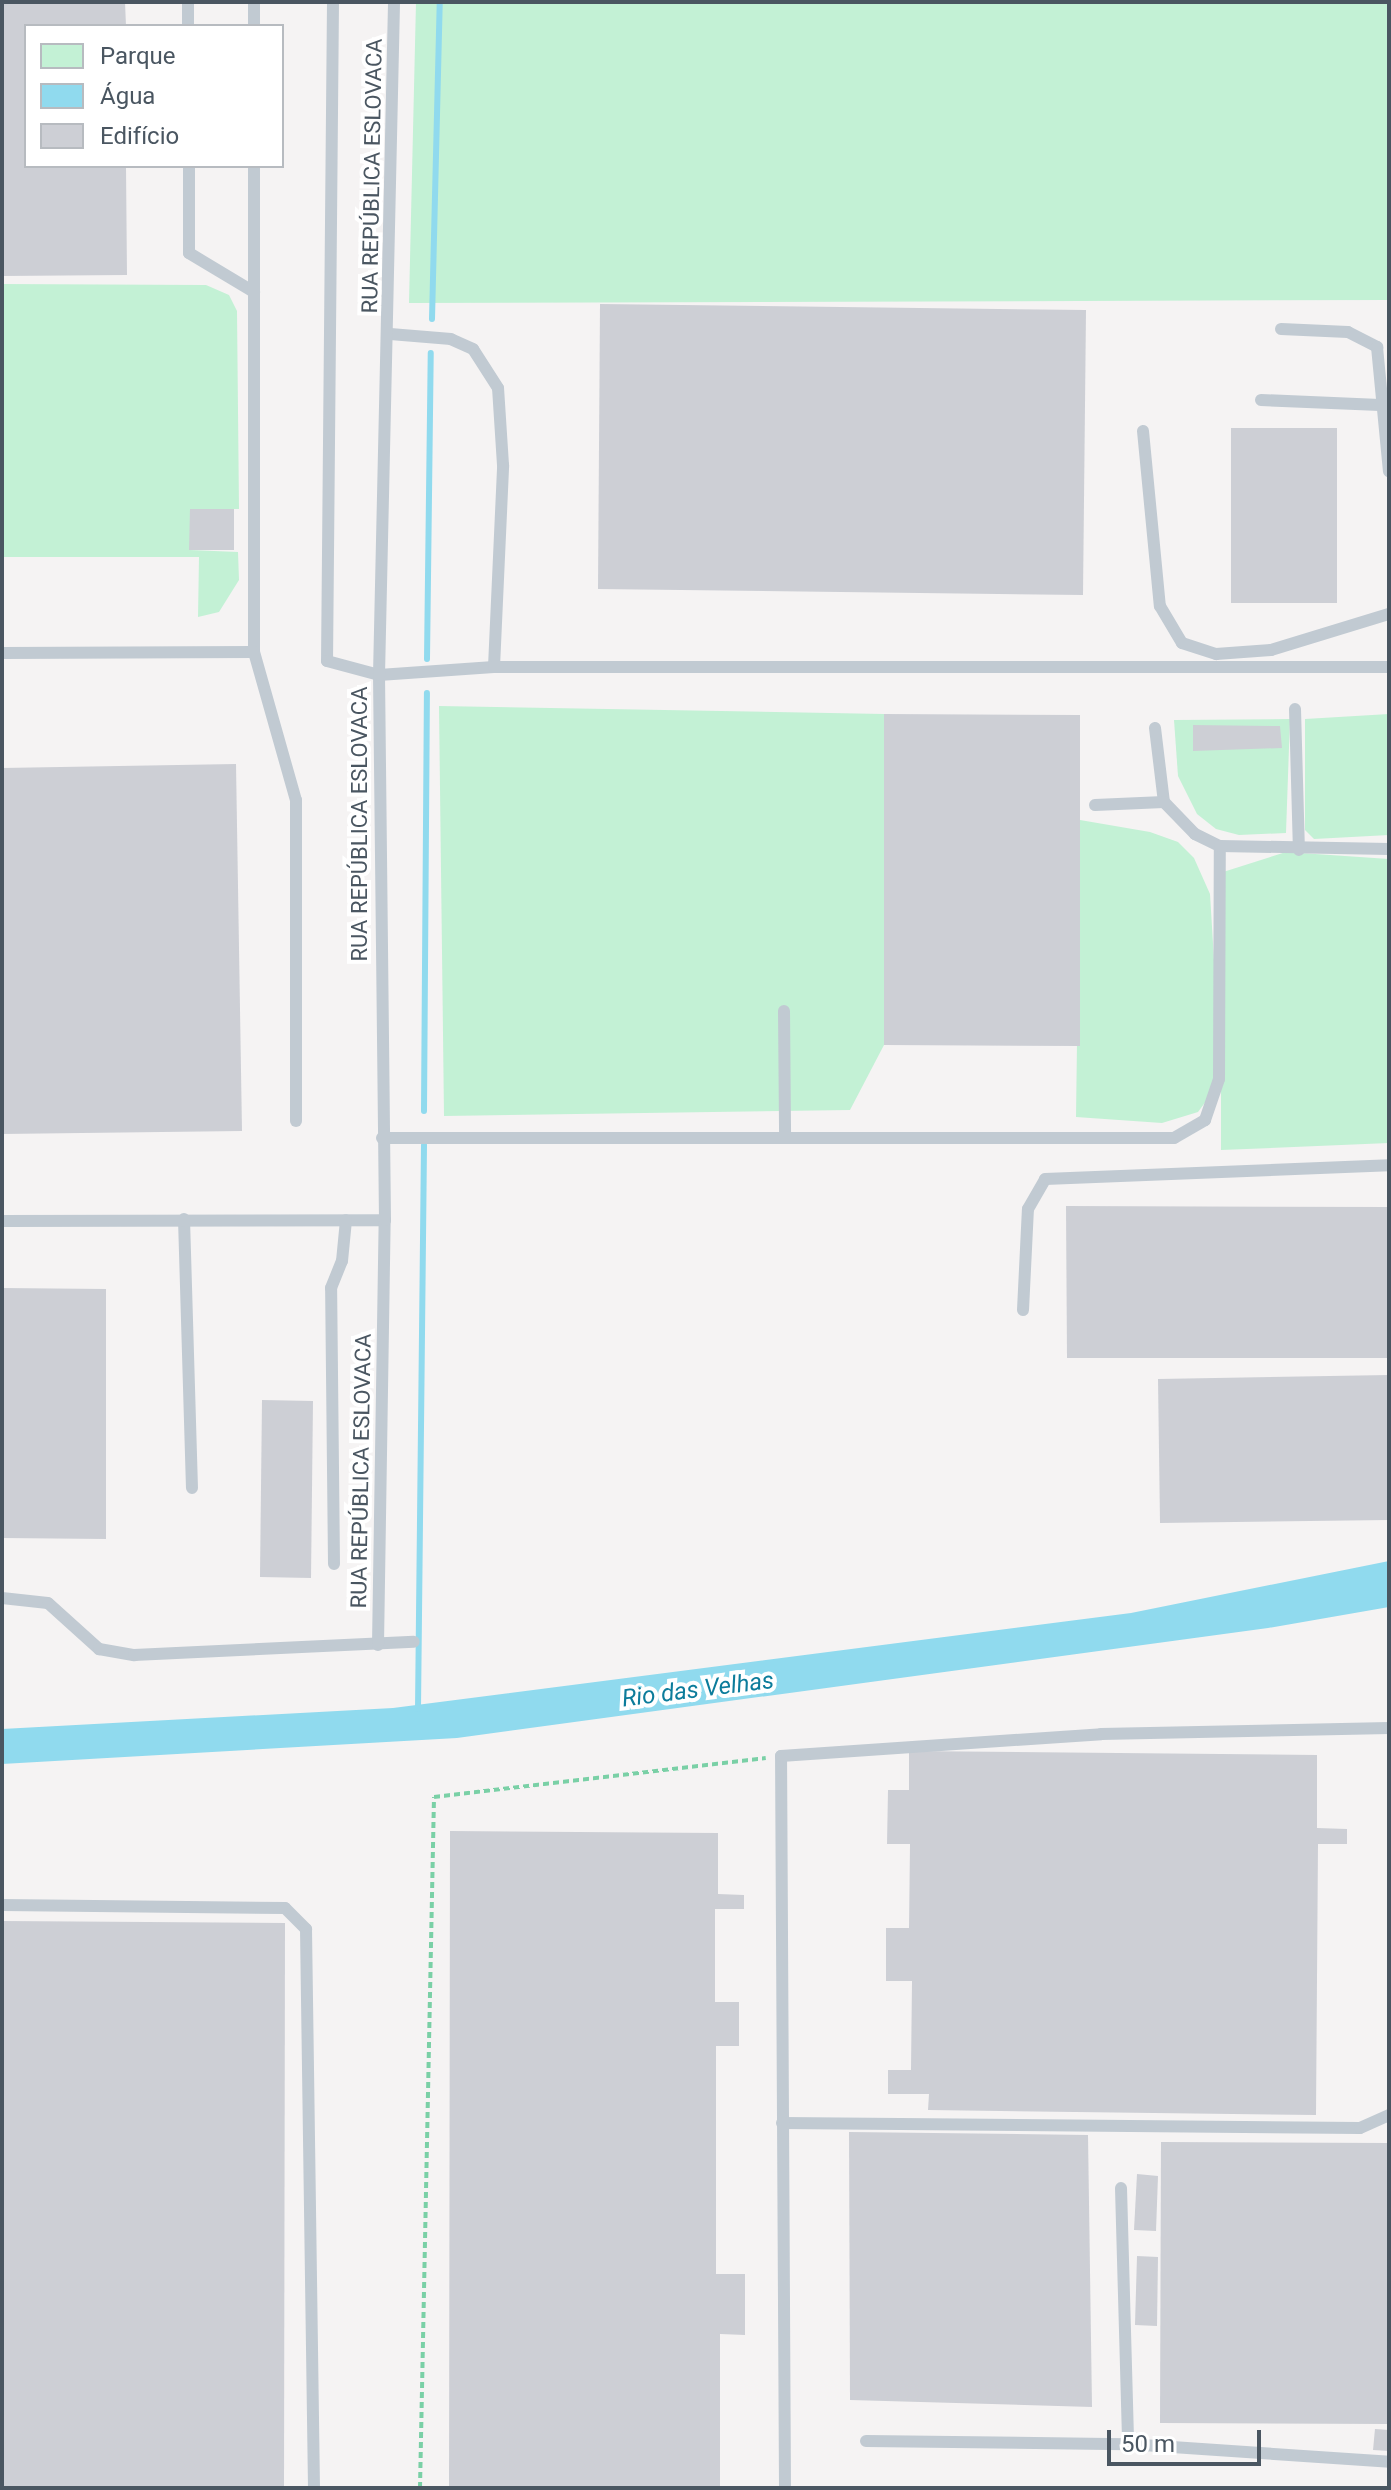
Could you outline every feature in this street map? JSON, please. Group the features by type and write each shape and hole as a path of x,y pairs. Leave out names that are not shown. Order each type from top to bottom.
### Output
{"lane":[{"path":"188,2 188,24"},
{"path":"254,2 254,24"},
{"path":"333,2 327,661 379,675 494,667 1389,667"},
{"name":"RUA REPÚBLICA ESLOVACA","path":"378,1645 385,1220 379,675 390,334 394,2"},
{"path":"189,168 189,253 254,292"},
{"path":"254,168 254,652 296,800 296,1121"},
{"path":"1281,329 1369,339 1378,356 1380,405 1389,471"},
{"path":"390,334 451,339 473,349 498,388 503,465 494,667"},
{"path":"1261,400 1380,405"},
{"path":"1143,431 1160,606 1182,643 1216,654 1271,650 1389,614"},
{"path":"2,653 254,652"},
{"path":"1295,709 1299,850"},
{"path":"1155,728 1164,802 1195,834 1220,846 1386,850"},
{"path":"1095,805 1164,802"},
{"path":"382,1138 785,1137 1118,1142 1162,1140 1195,1130 1214,1103 1219,1079 1220,846"},
{"path":"784,1011 785,1137"},
{"path":"1023,1310 1028,1209 1045,1179 1389,1165"},
{"path":"184,1219 192,1488"},
{"path":"334,1564 331,1288 342,1261 346,1220"},
{"path":"2,1221 385,1220"},
{"path":"2,1598 48,1603 99,1649 134,1655 414,1642"},
{"path":"785,2488 781,1756 1101,1734 1389,1728"},
{"path":"2,1905 285,1908 306,1929 314,2488"},
{"path":"782,2123 1360,2128 1389,2115"},
{"path":"1121,2188 1128,2444"},
{"path":"866,2441 1128,2444 1389,2462"}],"path":[{"path":"420,2488 434,1797 781,1756"}],"green space":[{"path":"416,2 1389,2 1389,300 409,303"},
{"path":"2,284 206,285 229,295 237,311 239,509 190,509 190,550 238,552 239,580 219,612 198,617 199,557 2,557"},
{"path":"439,706 884,714 884,1045 850,1110 444,1116"},
{"path":"1389,714 1389,835 1314,839 1305,830 1305,719"},
{"path":"1290,719 1286,833 1239,835 1216,829 1197,814 1178,776 1174,720"},
{"path":"1080,820 1150,832 1178,842 1194,858 1210,894 1220,1058 1220,873 1286,852 1389,859 1389,1143 1221,1150 1221,1081 1198,1112 1162,1123 1076,1117"}],"water":[{"name":"Rio das Velhas","path":"1389,1561 1389,1607 1268,1628 457,1738 2,1764 2,1729 393,1708 1131,1613"}],"building":[{"path":"2,2 125,2 126,24 24,24 24,168 126,168 127,275 2,276"},
{"path":"600,304 1086,310 1083,595 598,589"},
{"path":"1231,428 1337,428 1337,603 1231,603"},
{"path":"190,509 234,509 234,550 189,550"},
{"path":"884,714 1080,715 1080,1046 884,1045"},
{"path":"1193,725 1280,726 1282,748 1193,751"},
{"path":"236,764 242,1131 2,1134 2,768"},
{"path":"1066,1206 1389,1207 1389,1358 1067,1358"},
{"path":"2,1288 106,1289 106,1539 2,1538"},
{"path":"1389,1375 1389,1520 1160,1523 1158,1379"},
{"path":"262,1400 313,1401 311,1578 260,1577"},
{"path":"909,1751 1317,1755 1317,1828 1347,1829 1347,1844 1318,1844 1316,2115 928,2110 929,2094 888,2094 888,2070 911,2070 912,1981 886,1981 886,1928 909,1928 910,1844 887,1844 888,1790 909,1790"},
{"path":"450,1831 718,1833 718,1894 744,1895 744,1909 715,1909 715,2002 739,2002 739,2046 716,2046 716,2274 745,2274 745,2335 720,2334 720,2488 449,2488"},
{"path":"2,1921 285,1923 284,2488 2,2488"},
{"path":"849,2132 1088,2135 1092,2407 850,2400"},
{"path":"1161,2142 1389,2143 1389,2424 1160,2423"},
{"path":"1137,2174 1158,2176 1156,2231 1134,2230"},
{"path":"1137,2256 1158,2257 1157,2326 1135,2325"},
{"path":"1375,2429 1389,2430 1389,2451 1373,2450"}],"waterway":[{"path":"432,319 440,2"},
{"path":"427,659 431,353"},
{"path":"424,1111 427,693"},
{"path":"418,1709 424,1145"}]}
